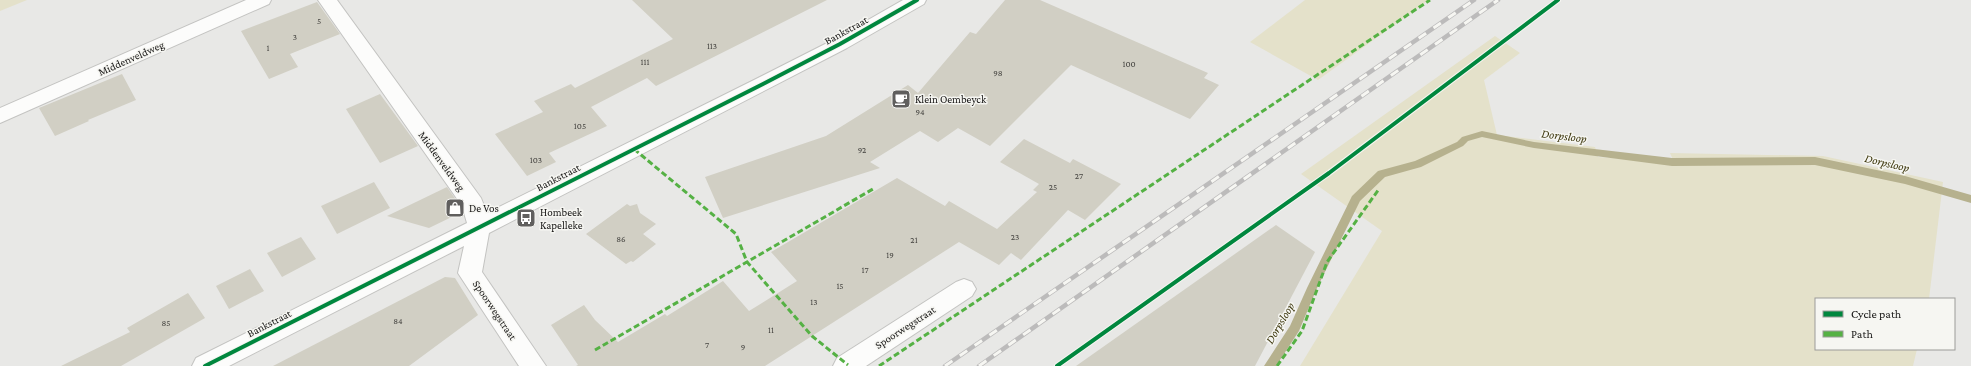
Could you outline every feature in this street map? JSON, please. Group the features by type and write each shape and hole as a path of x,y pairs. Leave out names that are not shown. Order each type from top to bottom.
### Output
{"street":[{"name":"Middenveldweg","path":"0,116 262,0"},
{"name":"Middenveldweg","path":"327,0 473,204 479,227"},
{"name":"Bankstraat","path":"205,366 777,77 840,44 917,0"},
{"name":"Spoorwegstraat","path":"479,227 470,273 533,366"},
{"name":"Spoorwegstraat","path":"846,366 964,288"}],"shaded area":[{"path":"0,0 27,0 0,11"},
{"path":"1305,0 1429,0 1318,80 1250,42"},
{"path":"1495,36 1520,53 1484,80 1497,135 1595,147 1598,157 1674,162 1670,153 1823,156 1943,182 1929,298 1815,298 1815,350 1917,350 1913,366 1300,366 1382,231 1301,174"}],"building":[{"path":"632,0 827,0 656,86 647,78 591,107 607,126 549,153 556,162 527,176 495,134 543,112 534,101 571,84 575,88 673,39"},
{"path":"1005,0 1040,0 1208,73 1204,78 1219,85 1190,119 1071,65 990,146 958,128 938,142 920,131 870,162 880,168 723,218 705,177 826,136 908,85 918,93 970,32 976,34"},
{"path":"317,2 340,34 290,54 298,67 269,79 241,31"},
{"path":"122,74 136,100 88,120 89,121 55,136 39,108"},
{"path":"380,94 418,146 380,163 346,109"},
{"path":"1024,139 1070,163 1073,159 1121,184 1085,220 1068,210 1021,260 1011,253 999,265 959,242 765,366 576,366 578,365 551,325 584,305 595,320 618,342 665,314 667,316 723,281 749,311 797,281 771,252 897,178 945,206 949,201 997,229 1037,192 1033,190 1039,184 1000,162"},
{"path":"374,182 390,208 337,234 321,206"},
{"path":"447,187 461,207 462,212 429,228 387,216"},
{"path":"627,204 630,206 637,204 640,213 656,224 643,234 656,244 633,262 631,261 626,264 586,234"},
{"path":"1276,225 1315,252 1255,366 1076,366"},
{"path":"301,237 316,259 282,277 267,253"},
{"path":"250,269 264,291 229,309 216,286"},
{"path":"445,277 455,278 478,315 409,366 273,366"},
{"path":"188,293 205,318 121,366 61,366 130,332 127,328"}],"waterway":[{"name":"Dorpsloop","path":"1270,366 1295,328 1312,288 1356,199 1382,174 1418,164 1460,144 1465,139 1482,134 1534,145 1672,162 1815,161 1905,180 1971,199"}],"railway":[{"path":"945,366 1474,0"},
{"path":"979,366 1498,0"}],"marked path":[{"path":"879,366 1430,0"},
{"path":"634,149 736,234 747,262 812,336 848,365"},
{"path":"595,350 873,189"},
{"path":"1277,366 1302,331 1327,262 1379,189"}],"cycle path":[{"path":"205,366 763,84 840,44 917,0"},
{"path":"1057,366 1329,173 1558,0"}],"place":[{"name":"Klein Oembeyck","path":"901,99"},
{"name":"De Vos","path":"455,208"},
{"name":"Hombeek Kapelleke","path":"526,218"}]}
